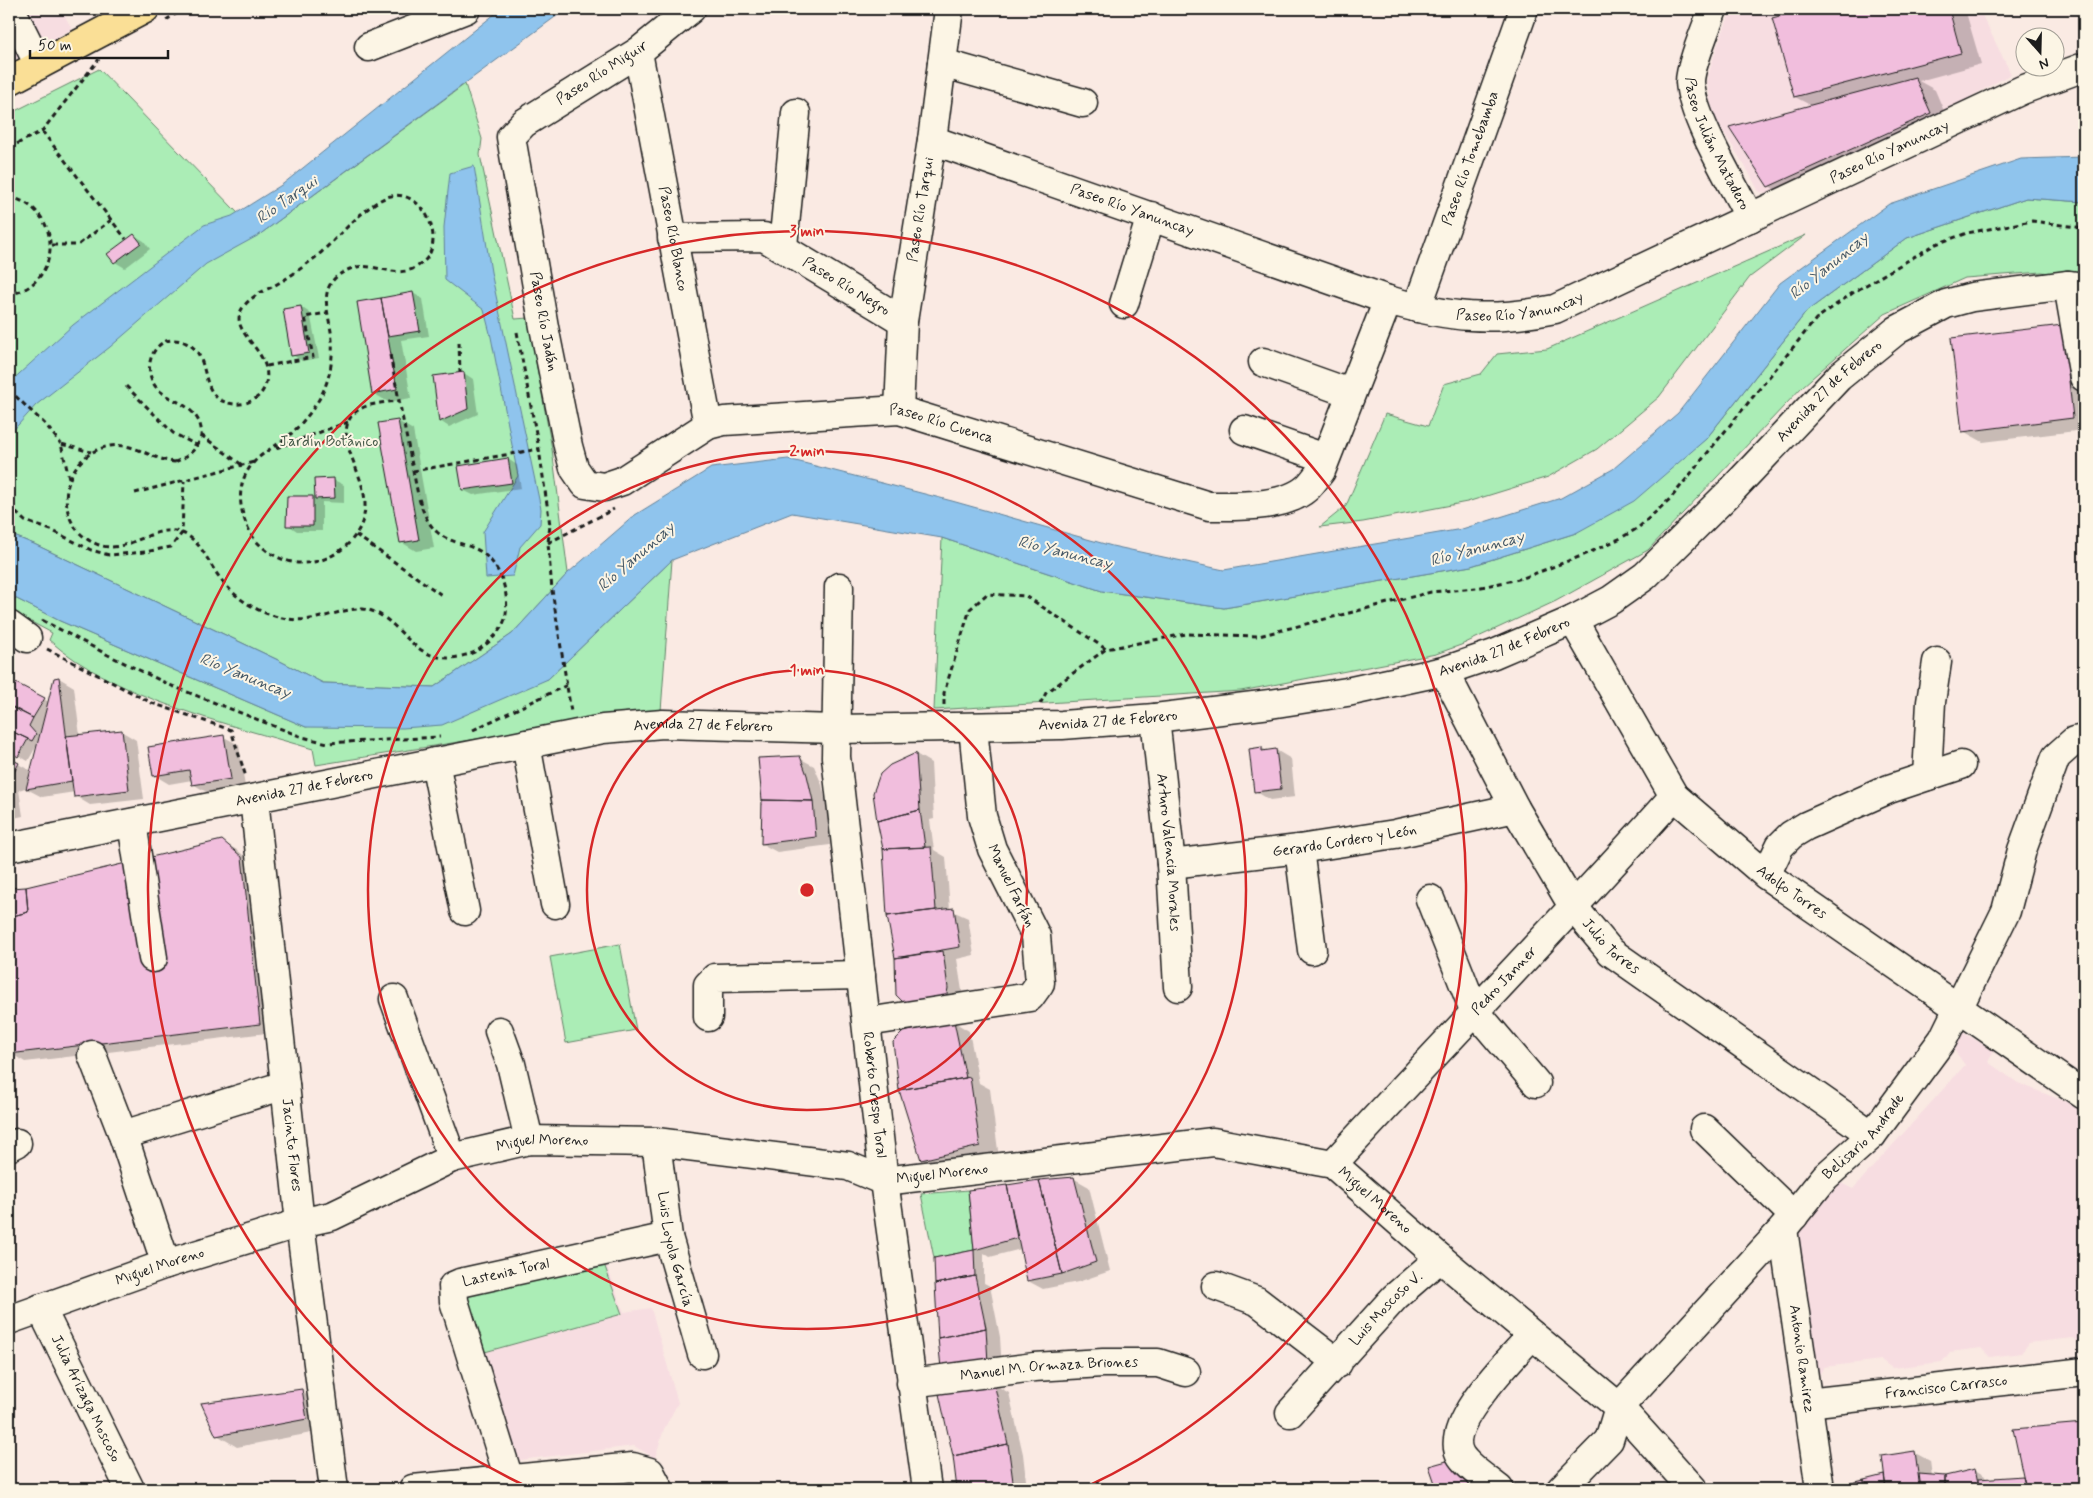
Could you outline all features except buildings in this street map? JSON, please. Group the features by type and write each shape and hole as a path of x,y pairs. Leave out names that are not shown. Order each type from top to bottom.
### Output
{"main road":[{"path":"9,81 145,9"}],"street":[{"path":"11,9 47,60"},
{"path":"29,9 47,60"},
{"path":"369,47 466,9"},
{"name":"Paseo Río Miguir","path":"511,137 524,123 638,52 691,9"},
{"name":"Paseo Río Tarqui","path":"899,410 903,321 932,140 948,9"},
{"name":"Paseo Río Tomebamba","path":"1417,308 1524,9"},
{"name":"Paseo Julián Matadero","path":"1713,9 1690,80 1693,98 1699,118 1750,218"},
{"name":"Paseo Río Blanco","path":"638,52 708,425"},
{"path":"942,63 1084,103"},
{"name":"Paseo Río Yanuncay","path":"932,140 1388,300 1417,308 1488,318 1520,316 1554,309 2022,90 2084,67"},
{"path":"783,246 796,113"},
{"name":"Paseo Río Jadán","path":"511,137 544,327 572,461 574,468 585,484 604,487"},
{"path":"1124,304 1151,216"},
{"name":"Paseo Río Negro","path":"672,238 764,237 783,246 903,321"},
{"path":"2076,286 2084,377"},
{"name":"Avenida 27 de Febrero","path":"9,846 603,729 663,724 838,729 1062,725 1155,718 1347,692 1444,671 1494,654 1573,620 1610,600 1645,576 1753,469 1839,377 1897,330 1946,304 1972,297 2076,286"},
{"path":"1244,430 1326,458 1388,300"},
{"path":"1263,362 1350,393"},
{"name":"Paseo Río Cuenca","path":"604,487 622,481 708,425 724,421 899,410 1209,506 1245,507 1286,500 1307,488 1321,471 1326,458"},
{"name":"Roberto Crespo Toral","path":"839,587 838,729 836,757 884,1181 927,1489"},
{"name":"Adolfo Torres","path":"1573,620 1674,796 1766,875 2084,1095"},
{"path":"1926,776 1931,702 1937,662"},
{"name":"Julio Torres","path":"1444,671 1515,808 1574,908 1611,952 1872,1135"},
{"name":"Arturo Valencia Morales","path":"1155,718 1171,864 1178,987"},
{"name":"Manuel Farfán","path":"867,1022 1030,997 1040,982 1036,936 992,849 982,816 973,728"},
{"name":"Belisario Andrade","path":"1561,1489 1609,1440 1619,1407 1788,1223 1825,1177 1872,1135 1943,1039 2006,911 2022,850 2056,757 2074,741 2084,739"},
{"path":"526,744 555,904"},
{"path":"435,762 466,911"},
{"path":"1766,875 1780,846 1791,835 1806,826 1889,788 1961,765"},
{"name":"Pedro Janner","path":"1333,1164 1474,1010 1574,908 1674,796"},
{"name":"Jacinto Flores","path":"254,799 284,1085 334,1489"},
{"name":"Gerardo Cordero y León","path":"1171,864 1299,849 1395,834 1515,808"},
{"path":"132,822 153,958"},
{"path":"1299,849 1312,950"},
{"path":"1430,899 1474,1010 1536,1083"},
{"path":"708,1017 708,985 715,978 861,975"},
{"path":"394,999 452,1158"},
{"path":"499,1030 511,1064 529,1140"},
{"path":"92,1055 123,1136 166,1264"},
{"path":"123,1136 284,1085"},
{"path":"1704,1129 1788,1223"},
{"name":"Miguel Moreno","path":"9,1320 166,1264 300,1223 332,1216 452,1158 529,1140 656,1142 848,1166 884,1181 1213,1142 1333,1164 1440,1258 1619,1407 1693,1489"},
{"name":"Luis Loyola García","path":"656,1142 668,1237 702,1354"},
{"name":"Antonio Ramirez","path":"1788,1223 1807,1403 1820,1489"},
{"name":"Lastenia Toral","path":"509,1480 454,1301 453,1286 668,1237"},
{"name":"Luis Moscoso V.","path":"1290,1414 1338,1363 1395,1297 1440,1258"},
{"path":"1216,1286 1257,1301 1338,1363"},
{"name":"Julia Arízaga Moscoso","path":"41,1308 130,1489"},
{"path":"1499,1489 1461,1455 1457,1446 1458,1432 1464,1418 1491,1381 1532,1335"},
{"name":"Manuel M. Ormaza Briones","path":"911,1383 1034,1367 1102,1363 1158,1363 1186,1372"},
{"name":"Francisco Carrasco","path":"1807,1403 2084,1372"},
{"path":"413,1489 633,1467 650,1472 659,1489"}],"path":[{"path":"9,148 42,131 102,56"},
{"path":"42,131 126,239"},
{"path":"69,478 79,461 91,452 110,446 128,445 161,461 175,462 187,458 198,446 201,435 199,420 189,408 158,391 150,377 148,363 155,350 168,340 181,340 195,347 202,358 209,388 219,400 235,405 251,401 263,392 267,366 259,350 245,338 239,323 242,308 258,294 278,284 316,257 371,207 391,196 411,198 424,210 432,228 433,245 425,261 408,272 389,272 371,266 351,269 334,280 325,296 326,313 332,338 332,364 324,390 293,433 254,462 242,480 239,502 246,525 257,543 277,558 298,563 321,561 342,550 356,535 364,515 365,493 347,436 348,422 355,412 367,406 398,401"},
{"path":"9,197 31,205 46,222 52,245 47,266 30,286 9,296"},
{"path":"52,245 78,245 111,220"},
{"path":"1039,707 1046,693 1106,649 1186,634 1259,636 1431,592 1477,588 1523,578 1584,556 1638,528 1665,503 1696,469 1816,319 1854,292 1936,244 1967,233 2032,222 2084,228"},
{"path":"267,366 313,357 305,316 326,313"},
{"path":"470,732 567,686 552,590 548,543 550,525 539,449 517,332"},
{"path":"459,342 460,373"},
{"path":"9,390 61,444 69,478 66,501 71,520 82,535 100,545 122,546 161,531 182,533 198,545 219,577 234,594 254,608 272,616 293,620 319,618 343,611 364,609 384,617 414,646 432,656 453,658 476,652 493,639 504,621 508,600 502,577 484,555 476,549 456,543 438,533 424,517 398,401 390,355"},
{"path":"126,386 173,432 198,446"},
{"path":"272,449 348,422"},
{"path":"201,435 243,465"},
{"path":"61,444 91,452"},
{"path":"413,471 539,449"},
{"path":"135,494 254,462"},
{"path":"9,506 25,521 51,530 90,550 109,555 145,552 171,547 182,533 184,481"},
{"path":"356,535 443,596"},
{"path":"944,708 944,693 970,609 987,594 1026,596 1106,649"},
{"path":"18,627 108,655 172,686 302,737 328,743 366,743 446,735"},
{"path":"18,627 152,703 231,730 254,799"}],"shaded area":[{"path":"9,9 61,9 72,29 9,63"},
{"path":"1732,9 1979,9 2011,74 1891,142 1778,194 1759,192 1718,123 1711,105 1707,80 1716,49"},
{"path":"1964,1033 1994,1051 1988,1062 2018,1083 2084,1109 2084,1346 2072,1338 2029,1343 2021,1353 1990,1357 1981,1348 1950,1352 1942,1362 1892,1368 1881,1360 1824,1367 1819,1375 1813,1376 1796,1229 1839,1182 1853,1189 1965,1065 1952,1047 1959,1035"},
{"path":"606,1263 624,1312 651,1308 678,1403 664,1429 655,1458 634,1446 512,1461 465,1288"}],"green space":[{"name":"Jardín Botánico","path":"99,69 259,235 465,84 482,139 480,155 515,319 528,318 552,449 568,573 512,634 434,687 323,683 34,544 9,534 9,114"},
{"path":"2026,198 2084,202 2084,278 2042,272 1965,278 1885,314 1803,386 1648,550 1556,601 1461,645 1436,654 1241,691 934,710 942,538 1102,591 1224,608 1471,566 1576,533 1706,439 1807,311 1907,238"},
{"path":"1806,235 1750,277 1659,397 1597,449 1548,477 1467,502 1363,522 1320,527 1346,506 1385,414 1428,426 1444,384 1481,374 1497,354 1547,349"},
{"path":"672,560 661,711 594,716 489,737 316,765 313,749 174,707 140,694 107,678 76,661 49,640 52,633 9,610 9,595 60,621 306,727 548,679"},
{"path":"620,944 636,1030 566,1043 550,957"},
{"path":"968,1190 974,1250 934,1258 921,1194"},
{"path":"604,1264 622,1314 474,1355 463,1290"}],"water":[{"name":"Río Tarqui","path":"501,9 566,9 259,235 206,264 110,347 36,405 9,435 9,383 73,325 204,225 232,216 283,184"},
{"name":"Río Yanuncay","path":"2084,157 2084,202 2026,198 1907,238 1807,311 1706,439 1634,501 1576,533 1471,566 1224,608 1102,591 942,538 792,513 672,560 548,679 442,725 403,728 306,727 60,621 9,595 9,534 34,544 323,683 434,687 512,634 568,573 635,515 711,468 788,459 952,501 1112,546 1224,570 1462,529 1561,498 1613,469 1678,413 1780,283 1889,204 2021,159"},
{"path":"474,166 491,272 541,509 540,524 520,547 513,576 486,578 483,532 518,476 484,310 445,280 444,227 450,173"}]}
